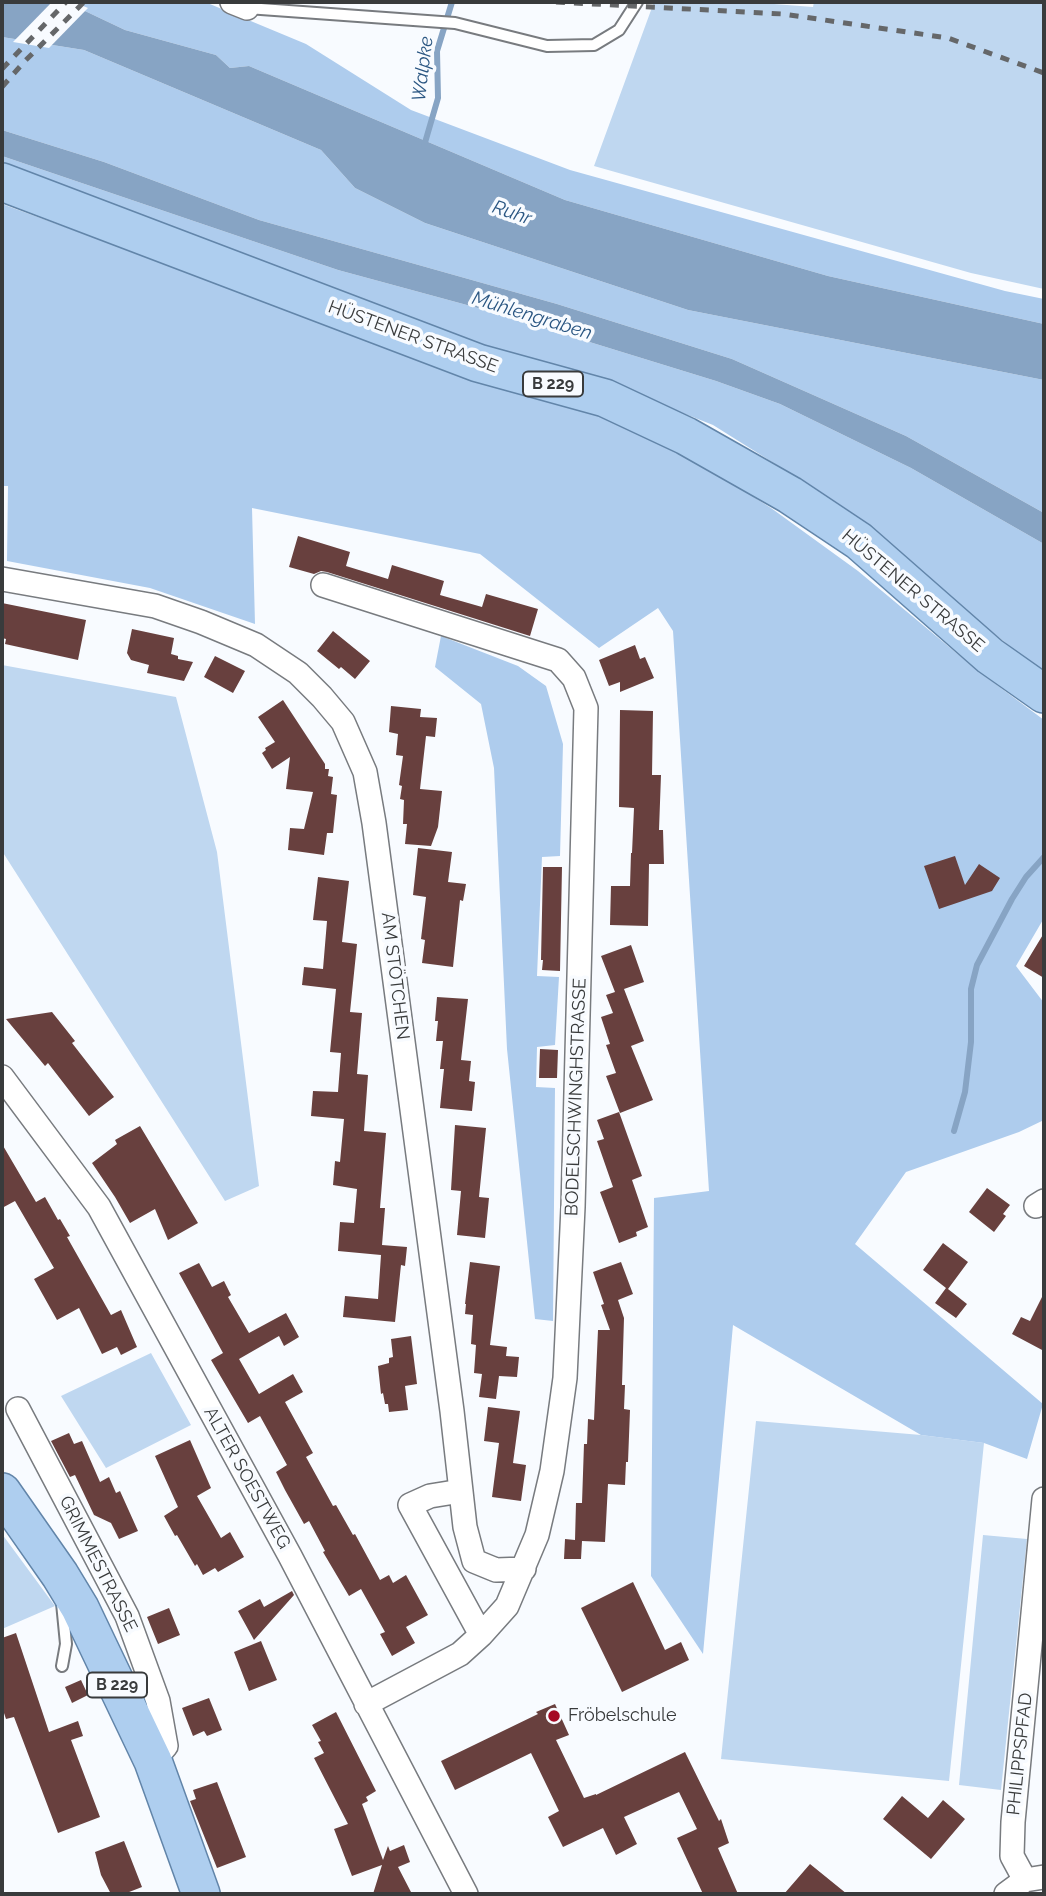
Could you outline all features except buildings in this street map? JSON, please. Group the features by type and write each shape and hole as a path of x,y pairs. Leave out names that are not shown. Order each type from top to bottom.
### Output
{"main road":[{"name":"HÜSTENER STRASSE","path":"2,182 478,363 605,398 686,436 790,495 859,541 990,656 1044,694"},
{"name":"GRIMMESTRASSE","path":"2,1492 60,1574 80,1608 153,1761 201,1894"}],"street":[{"name":"AM STÖTCHEN","path":"2,579 155,606 256,645 298,673 343,722 365,772 374,823 465,1528 474,1561 496,1570 524,1569"},
{"name":"BODELSCHWINGHSTRASSE","path":"323,585 558,660 573,678 586,708 573,1208 565,1378 552,1471 537,1535 507,1606 460,1654 366,1704"},
{"name":"ALTER SOESTWEG","path":"2,1077 99,1207 290,1556 466,1894"},
{"name":"GRIMMESTRASSE","path":"18,1409 127,1616 158,1701 166,1746 153,1761"},
{"path":"461,1491 430,1496 410,1505 481,1635"},
{"name":"PHILIPPSPFAD","path":"1035,1878 1012,1856 1044,1499"},
{"path":"1006,1894 1035,1878"}],"lane":[{"path":"239,5 455,23 547,46 594,45 619,30 637,2"},
{"path":"60,1574 66,1644 62,1666"}],"shaded area":[{"path":"66,2 205,2 306,44 411,110 570,170 1005,291 1044,299 1044,324 828,276 565,200 249,66 230,68 216,55 125,30"},
{"path":"654,2 748,2 813,7 814,2 1044,2 1044,289 971,273 594,166"},
{"path":"2,37 84,50 321,150 355,188 425,223 688,310 1044,380 1044,513 906,436 732,359 557,304 259,220 104,162 2,130"},
{"path":"2,156 338,270 489,311 716,381 780,404 911,468 1044,544 1044,674 896,554 788,472 713,425 612,385 445,338 2,171"},
{"path":"2,204 473,376 594,411 672,445 771,508 858,571 978,671 1044,720 1044,918 1016,966 1044,1003 1044,1120 1019,1132 906,1172 855,1244 1043,1404 1027,1459 984,1443 921,1435 733,1325 703,1654 651,1576 654,1198 709,1191 673,631 658,608 599,648 480,554 252,508 255,624 150,588 7,561 8,486 2,486"},
{"path":"441,636 518,666 546,686 563,744 560,856 542,857 537,976 559,977 555,1045 537,1047 536,1087 555,1088 553,1321 535,1319 507,1049 494,768 481,704 435,667"},
{"path":"2,665 176,697 217,852 259,1186 225,1201 2,851"},
{"path":"151,1353 191,1425 106,1468 61,1396"},
{"path":"756,1421 984,1443 949,1781 721,1759"},
{"path":"2,1534 55,1606 2,1629"},
{"path":"983,1535 1027,1539 1001,1790 959,1785"}],"water":[{"name":"Ruhr","path":"2,2 66,2 125,30 216,55 230,68 249,66 565,200 828,276 1044,324 1044,380 688,310 425,223 355,188 321,150 84,50 2,37"},
{"name":"Mühlengraben","path":"2,130 104,162 259,220 557,304 732,359 906,436 1044,513 1044,544 911,468 780,404 716,381 489,311 338,270 2,156"}],"pier":[{"path":"52,2 74,2 88,8 49,48 13,42"}],"waterway":[{"name":"Walpke","path":"424,146 438,98 437,51 452,2"},
{"path":"954,1131 965,1092 971,1042 971,989 977,965 1012,899 1026,877 1044,857"}],"railway":[{"path":"2,69 66,2"},
{"path":"2,87 84,2"},
{"path":"556,2 783,14 948,38 1044,73"}],"place":[{"name":"Fröbelschule","path":"554,1716"}]}
